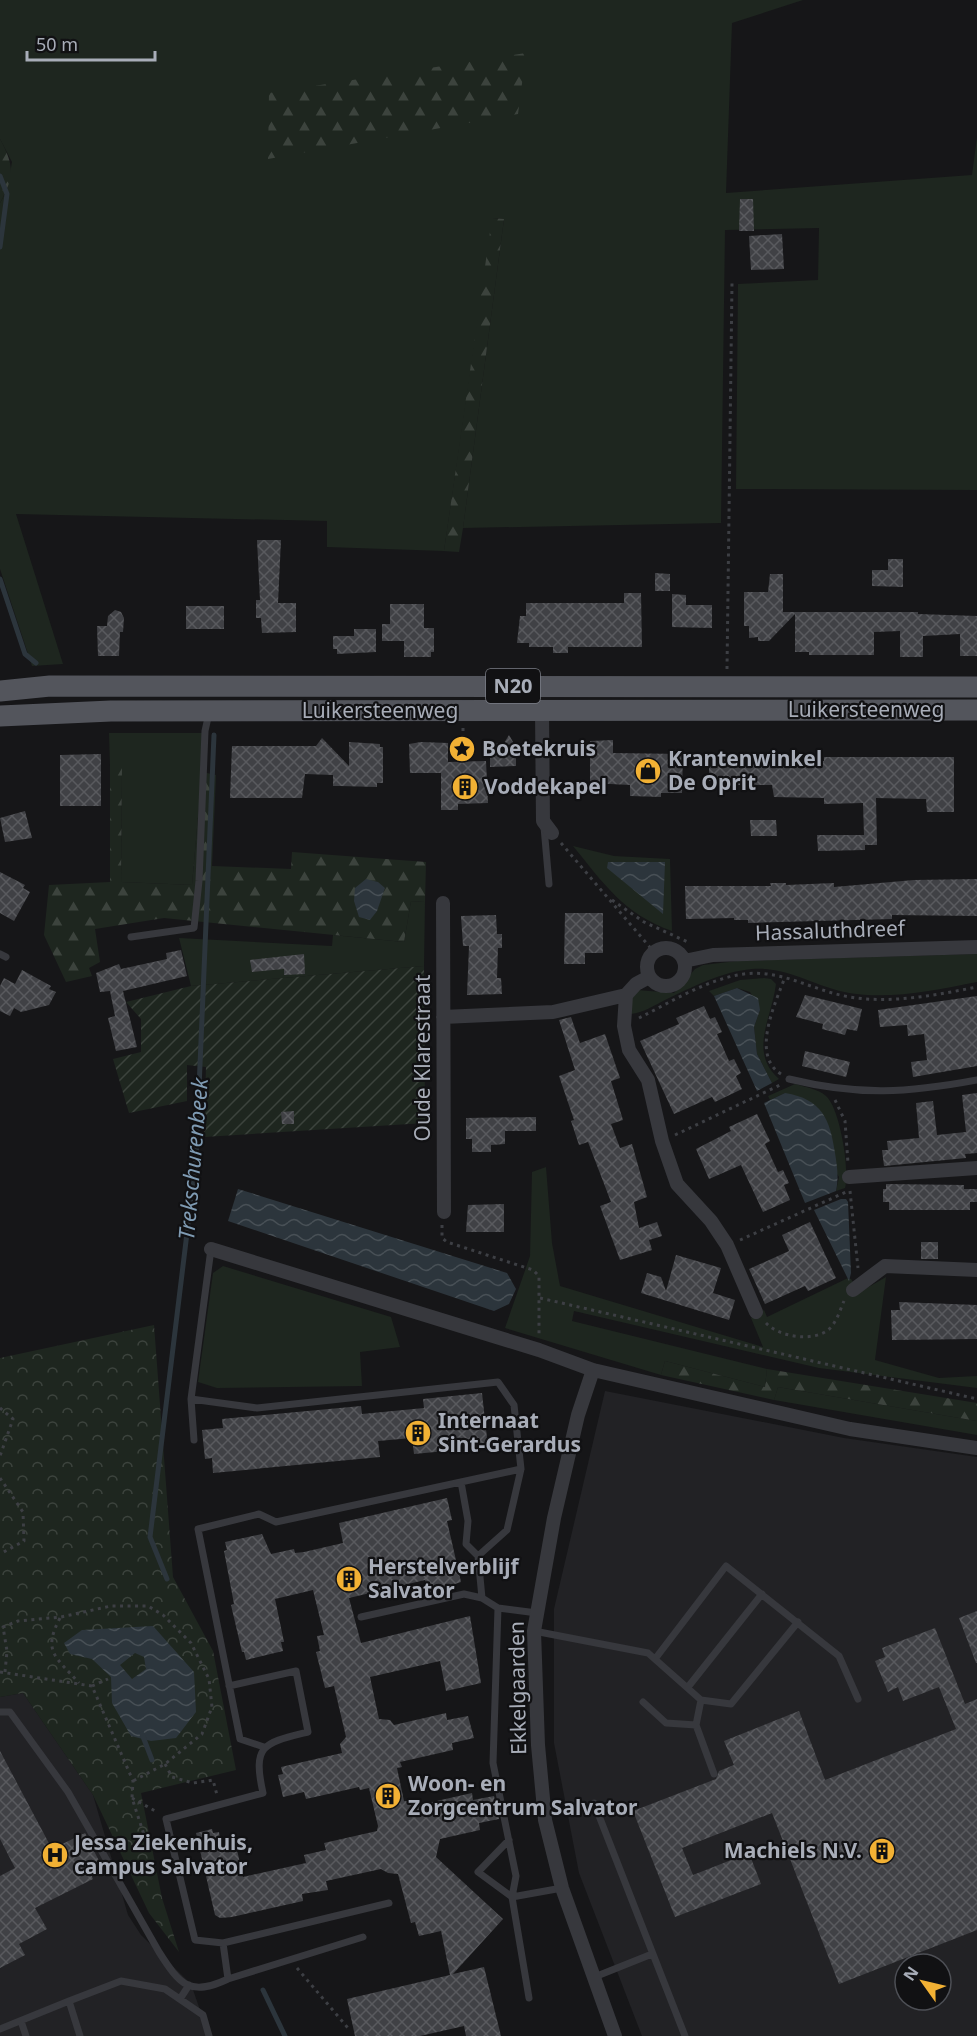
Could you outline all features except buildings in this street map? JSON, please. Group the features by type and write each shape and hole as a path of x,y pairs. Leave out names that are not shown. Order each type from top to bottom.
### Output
{"main road":[{"name":"Luikersteenweg","path":"0,691 50,686 977,687"},
{"name":"Luikersteenweg","path":"0,716 111,711 977,710"}],"street":[{"path":"542,711 543,821 552,833"},
{"name":"Oude Klarestraat","path":"443,903 444,1212"},
{"name":"Hassaluthdreef","path":"684,961 713,955 977,947"},
{"path":"671,949 684,961 684,973 677,983 658,985 649,977 648,961 654,952 671,949"},
{"path":"443,1017 552,1012 626,994 636,984 649,977"},
{"path":"626,994 624,1026 629,1050 648,1080 662,1141 677,1184 711,1221 727,1245 756,1312"},
{"path":"850,1184 977,1168"},
{"path":"211,1249 539,1350 593,1370 850,1429 977,1448"},
{"path":"853,1290 885,1266 977,1270"},
{"name":"Ekkelgaarden","path":"593,1370 578,1415 554,1518 534,1631 538,1745 544,1809 562,1888 592,1978 615,2036"}],"lane":[{"path":"131,937 194,928 199,881 205,731 210,711"},
{"path":"543,821 549,884"},
{"path":"789,1079 825,1088 890,1093 977,1080"},
{"path":"194,1440 191,1399 211,1249"},
{"path":"191,1399 257,1408 498,1382 514,1405 521,1469 507,1530 478,1556"},
{"path":"264,1748 240,1739 198,1529 259,1514 276,1522 521,1469"},
{"path":"461,1482 468,1521 466,1544 478,1556 482,1598"},
{"path":"655,1659 726,1566 839,1656 858,1700"},
{"path":"361,1617 464,1594 482,1598 498,1608 538,1613"},
{"path":"687,1687 762,1594"},
{"path":"498,1608 493,1763 516,1876 512,1897 529,1998"},
{"path":"534,1631 648,1653 701,1700 731,1704 798,1622"},
{"path":"230,1686 296,1671 309,1732 274,1741 264,1748 257,1767 263,1793 166,1819 195,1940 223,1943 389,1903"},
{"path":"701,1700 696,1725 714,1774"},
{"path":"643,1702 666,1723 696,1725"},
{"path":"0,1712 10,1712 68,1792 174,1975 198,1989 208,1989 228,1979 363,1937"},
{"path":"594,1803 685,2036"},
{"path":"509,1840 478,1872 512,1897 562,1888"},
{"path":"223,1943 228,1979"},
{"path":"592,1978 652,1954"},
{"path":"0,2029 121,1981 165,1989 203,2014 209,2036"},
{"path":"180,1999 189,1984"},
{"path":"69,2001 80,2036"},
{"path":"21,2021 26,2036"}],"path":[{"path":"726,686 732,283"},
{"path":"462,711 463,783"},
{"path":"552,833 654,952"},
{"path":"609,897 644,922 713,955"},
{"path":"624,1026 722,980 762,973 785,976 823,991 881,1000 977,987"},
{"path":"785,976 775,1005 766,1051 775,1070 789,1079"},
{"path":"662,1141 778,1087"},
{"path":"727,1245 850,1184"},
{"path":"444,1212 442,1238 447,1242 533,1270 539,1276 539,1350"},
{"path":"756,1312 776,1331 816,1336 830,1329 853,1290"},
{"path":"540,1298 977,1399"},
{"path":"0,1408 13,1419 0,1456"},
{"path":"0,1478 23,1512 24,1541 0,1554"},
{"path":"5,1672 7,1651 2,1627 18,1621 61,1617 111,1606 147,1606 163,1615 191,1643 209,1678 212,1707 202,1734 165,1764 133,1781"},
{"path":"61,1617 51,1636 52,1653 80,1684"},
{"path":"0,1672 92,1686 108,1679"},
{"path":"92,1686 133,1781 132,1798 148,1847 172,1847"},
{"path":"165,1764 171,1777 193,1783 213,1780 220,1805"},
{"path":"132,1798 166,1819"},
{"path":"295,1960 298,1971 348,2028"}],"shaded area":[{"path":"605,1391 844,1438 977,1457 977,2036 642,2036 579,1873 554,1743 554,1609"},
{"name":"Jessa Ziekenhuis, campus Salvator","path":"23,1693 93,1795 128,1915 141,1935 191,1984 209,2036 0,2036 0,1697"}],"green space":[{"path":"0,0 803,0 732,23 726,193 972,175 977,137 977,490 736,489 738,284 818,280 819,228 725,230 721,523 463,528 504,219 493,218 444,551 327,547 327,521 16,514 63,664 32,666 0,569 0,203 7,190 12,162 0,139"},
{"path":"526,53 518,114 268,159 269,93"},
{"path":"0,139 8,156 11,171 0,203"},
{"path":"492,218 504,219 463,528 459,552 444,551"},
{"path":"109,733 202,733 202,772 192,885 121,882 122,766 110,766"},
{"path":"110,766 122,766 121,882 192,885 202,772 216,775 212,866 291,869 292,852 426,862 425,902 411,901 404,942 164,918 95,929 100,962 89,968 92,976 66,982 44,935 49,885 110,882"},
{"path":"573,846 614,856 670,859 672,931 655,924 628,907 605,885"},
{"path":"411,901 425,902 424,966 191,986 179,938 332,946 333,935 404,942"},
{"path":"977,954 977,982 945,988 897,995 865,995 837,990 777,971 752,969 696,985 631,1014 632,995 637,990 674,993 695,969 703,965 737,961"},
{"path":"424,966 425,1123 204,1137 206,1067 187,1065 187,1101 129,1113 113,1059 141,1052 141,1019 126,1002 191,986"},
{"path":"771,979 776,984 763,1046 770,1069 779,1079 772,1083 757,1054 754,1027 760,1010 750,992 737,988 714,996 709,991 740,980"},
{"path":"795,1084 811,1088 826,1096 836,1113 845,1155 845,1188 836,1191 839,1177 785,1093 770,1100 768,1096"},
{"path":"546,1167 552,1243 560,1286 763,1347 751,1318 764,1310 767,1317 848,1278 860,1292 886,1277 875,1360 939,1378 977,1376 977,1388 819,1368 574,1311 572,1321 767,1369 765,1387 665,1361 661,1375 505,1328 530,1256 532,1172"},
{"path":"223,1266 391,1317 400,1347 360,1352 362,1386 217,1388 198,1382 213,1273"},
{"path":"154,1325 173,1577 213,1651 236,1770 141,1793 162,1898 179,1952 149,1913 93,1795 23,1693 0,1697 0,1358"},
{"path":"665,1361 765,1387 767,1369 977,1403 977,1421 778,1387 774,1400 661,1375"},
{"path":"778,1387 977,1421 977,1435 774,1400"}],"water":[{"path":"608,862 665,862 663,914 607,868"},
{"path":"366,879 378,882 385,888 377,911 370,920 359,917 354,901 355,888"},
{"path":"737,988 758,998 760,1010 754,1027 757,1054 772,1083 757,1091 714,996"},
{"path":"785,1093 808,1100 822,1112 833,1141 837,1172 836,1191 805,1203 764,1103"},
{"path":"238,1189 507,1273 516,1289 509,1304 494,1311 228,1221"},
{"path":"846,1199 848,1202 851,1273 849,1281 814,1210"},
{"path":"153,1626 194,1672 196,1712 176,1738 151,1741 131,1736 112,1703 111,1677 92,1659 70,1654 64,1643 82,1630","holes":["135,1653 144,1657 146,1669 132,1679 120,1665"]}],"waterway":[{"name":"Trekschurenbeek","path":"0,176 7,194 0,247"},
{"name":"Trekschurenbeek","path":"0,579 25,654 36,663"},
{"name":"Trekschurenbeek","path":"167,1579 150,1537 196,1159 214,735"},
{"name":"Trekschurenbeek","path":"142,1734 152,1760"},
{"name":"Trekschurenbeek","path":"263,1990 285,2036"}],"place":[{"name":"Boetekruis","path":"462,749"},
{"name":"Krantenwinkel De Oprit","path":"648,771"},
{"name":"Voddekapel","path":"465,787"},
{"name":"Internaat Sint-Gerardus","path":"418,1433"},
{"name":"Herstelverblijf Salvator","path":"349,1579"},
{"name":"Woon- en Zorgcentrum Salvator","path":"388,1796"},
{"name":"Machiels N.V.","path":"882,1851"},
{"name":"Jessa Ziekenhuis, campus Salvator","path":"55,1855"}]}
